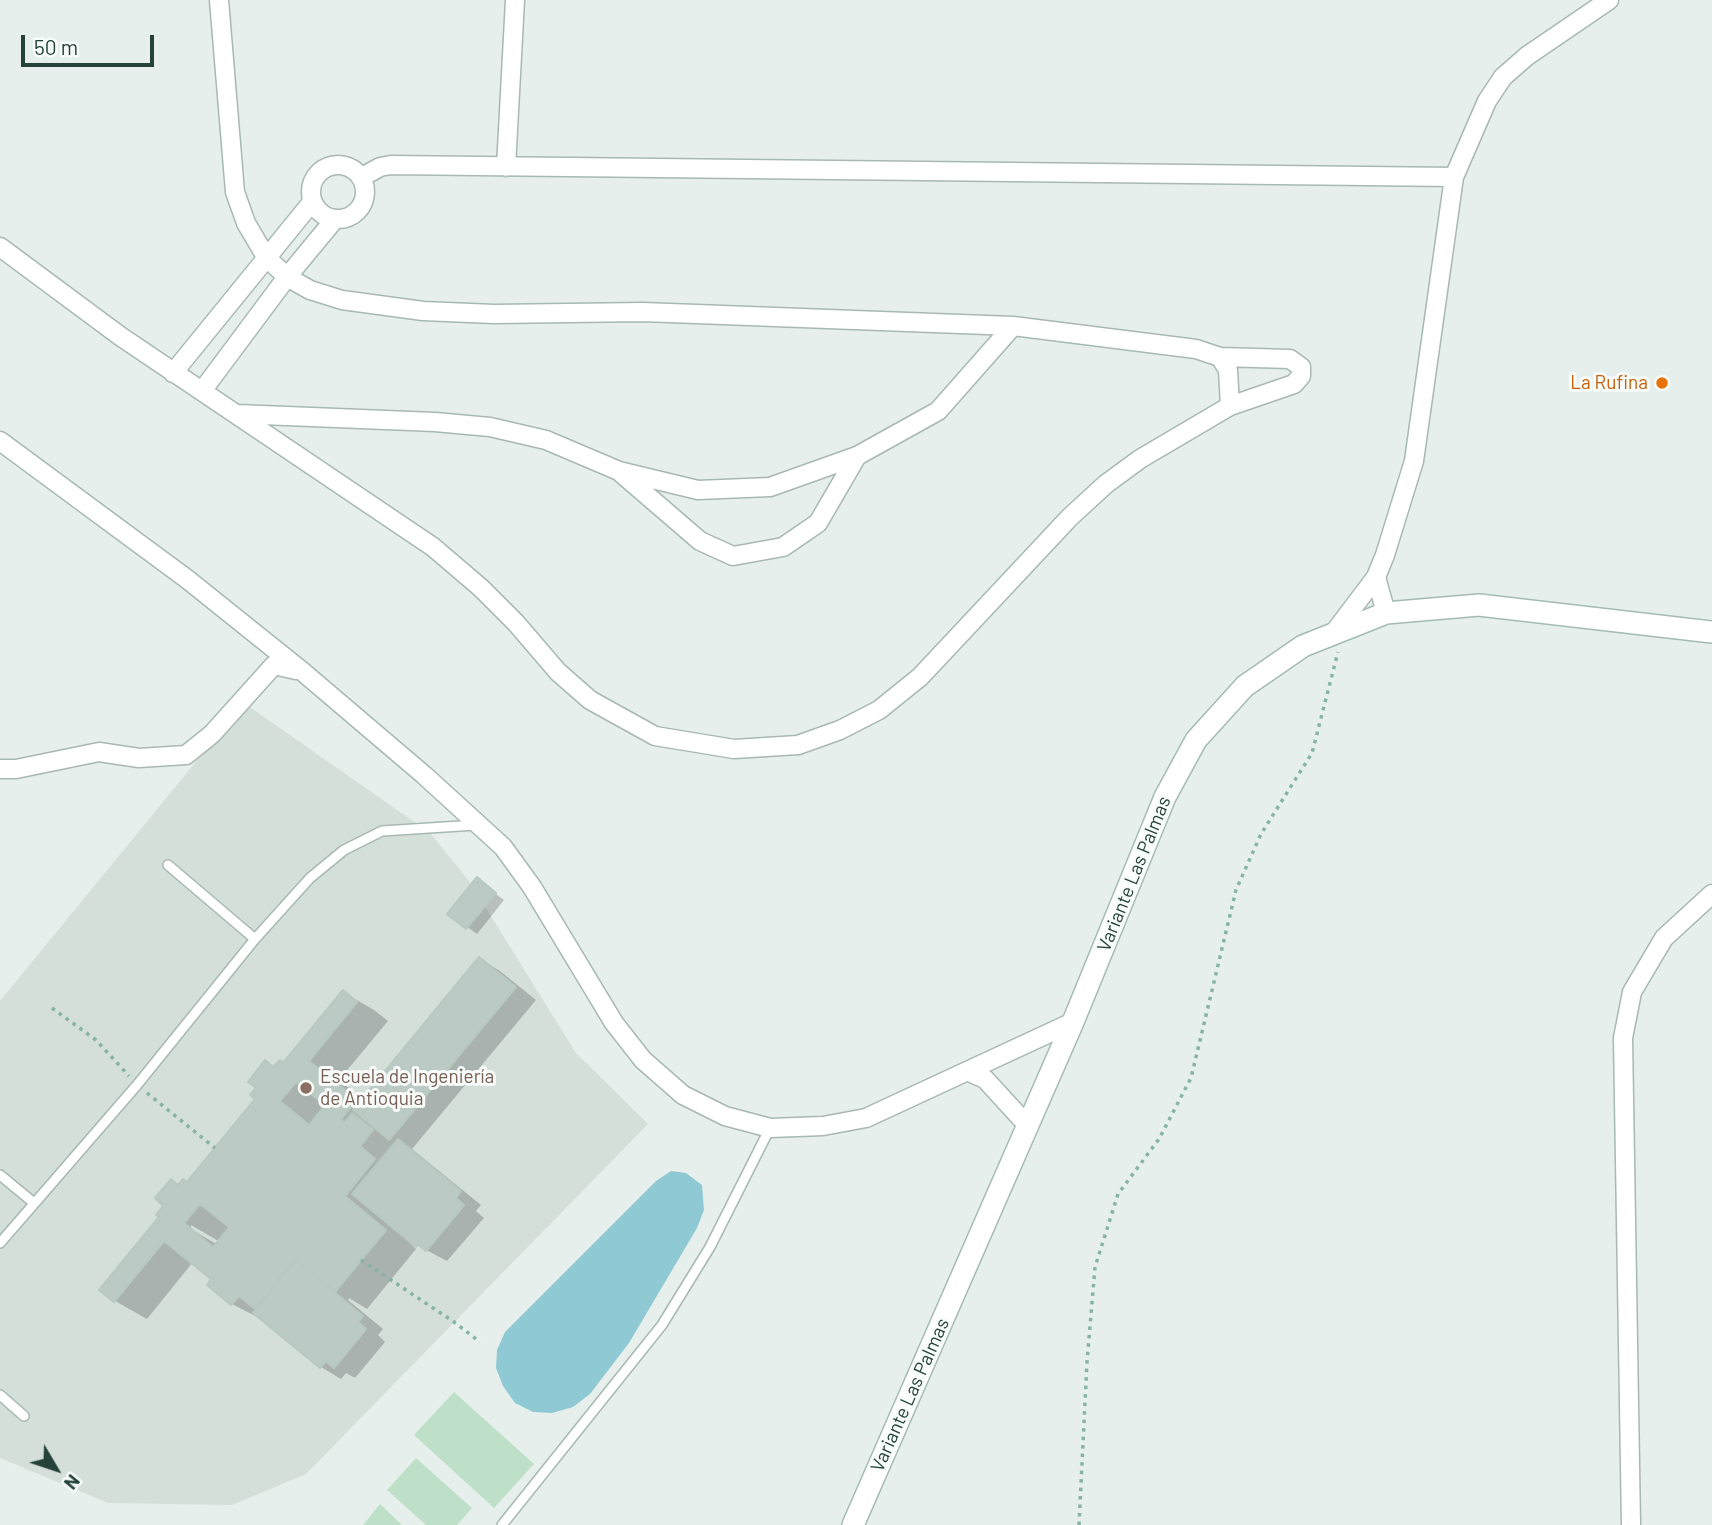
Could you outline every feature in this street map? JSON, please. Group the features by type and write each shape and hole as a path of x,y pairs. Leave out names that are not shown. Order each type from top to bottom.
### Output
{"main road":[{"name":"Variante Las Palmas","path":"853,1525 1073,1022 1165,797 1196,740 1245,686 1303,646 1386,613 1479,605 1712,632"}],"street":[{"path":"0,247 67,299 173,373 433,547 481,588 516,623 558,672 590,700 655,736 734,749 798,745 840,730 879,710 920,677 1070,517 1106,484 1140,459 1230,405 1294,384 1301,376 1301,367 1290,359 1220,357 1196,349 1013,326 684,313 494,314 423,311 342,300 310,290 287,277 266,257 246,223 235,192 219,0"},
{"path":"506,167 515,0"},
{"path":"1338,632 1376,577 1414,461 1454,177 1487,101 1503,77 1527,56 1609,0"},
{"path":"346,165 362,177 365,197 354,214 335,219 321,214 312,202 310,192 313,182 318,173 326,167 346,165"},
{"path":"362,177 380,167 391,165 1454,177"},
{"path":"173,373 312,202"},
{"path":"202,391 287,277 335,219"},
{"path":"237,414 490,426 547,440 618,471 698,490 770,487 857,456 938,411 1013,326"},
{"path":"1220,357 1228,370 1230,405"},
{"path":"0,441 187,579 303,672 424,775 503,847 532,887 614,1023 643,1060 683,1095 725,1116 770,1128 823,1126 866,1118 1073,1022"},
{"path":"618,471 700,541 733,556 783,547 818,523 857,456"},
{"path":"1376,577 1386,613"},
{"path":"0,769 16,769 99,752 139,758 186,755 212,734 274,665 303,672"},
{"path":"1631,1525 1623,1038 1632,992 1664,938 1712,894"},
{"path":"969,1072 985,1079 1028,1126"}],"lane":[{"path":"0,1243 137,1085 254,939 310,878 344,850 382,831 480,825"},
{"path":"169,865 254,939"},
{"path":"502,1525 662,1325 710,1247 770,1128"},
{"path":"0,1175 34,1203"},
{"path":"0,1395 24,1416"}],"path":[{"path":"1080,1525 1087,1362 1095,1267 1118,1194 1159,1139 1191,1077 1236,890 1261,834 1312,754 1338,632"},
{"path":"362,1259 480,1342"}],"shaded area":[{"name":"Escuela de Ingeniería de Antioquia","path":"244,703 430,833 469,881 576,1053 648,1124 306,1474 232,1505 108,1503 0,1458 0,1001"}],"green space":[{"path":"454,1392 534,1464 494,1508 414,1435"},
{"path":"416,1458 472,1508 457,1525 426,1525 387,1490"},
{"path":"380,1504 402,1525 363,1525"}],"water":[{"path":"671,1171 686,1173 702,1185 704,1210 697,1228 629,1343 590,1394 573,1407 552,1413 533,1412 515,1403 503,1386 496,1368 497,1350 505,1332 656,1181"}],"building":[{"path":"477,877 496,893 466,929 447,914"},
{"path":"479,957 516,987 389,1140 353,1110"},
{"path":"343,990 357,1002 309,1061 357,1100 341,1119 344,1123 352,1113 373,1130 360,1146 375,1159 345,1196 386,1230 335,1292 295,1259 255,1309 239,1296 231,1305 207,1285 211,1279 164,1241 114,1302 99,1290 159,1217 156,1215 163,1206 155,1198 171,1179 178,1185 183,1179 187,1182 255,1099 250,1095 256,1088 248,1082 265,1060 273,1067 280,1060 283,1063","holes":["296,1082 325,1105 309,1125 280,1101","200,1204 229,1227 213,1247 184,1223"]},
{"path":"398,1139 461,1191 456,1198 464,1205 426,1251 418,1244 416,1247 352,1194"},
{"path":"296,1260 363,1316 358,1322 366,1329 334,1368 326,1361 320,1368 253,1313"}],"place":[{"name":"La Rufina","path":"1662,383"},
{"name":"Escuela de Ingeniería de Antioquia","path":"306,1088"}]}
